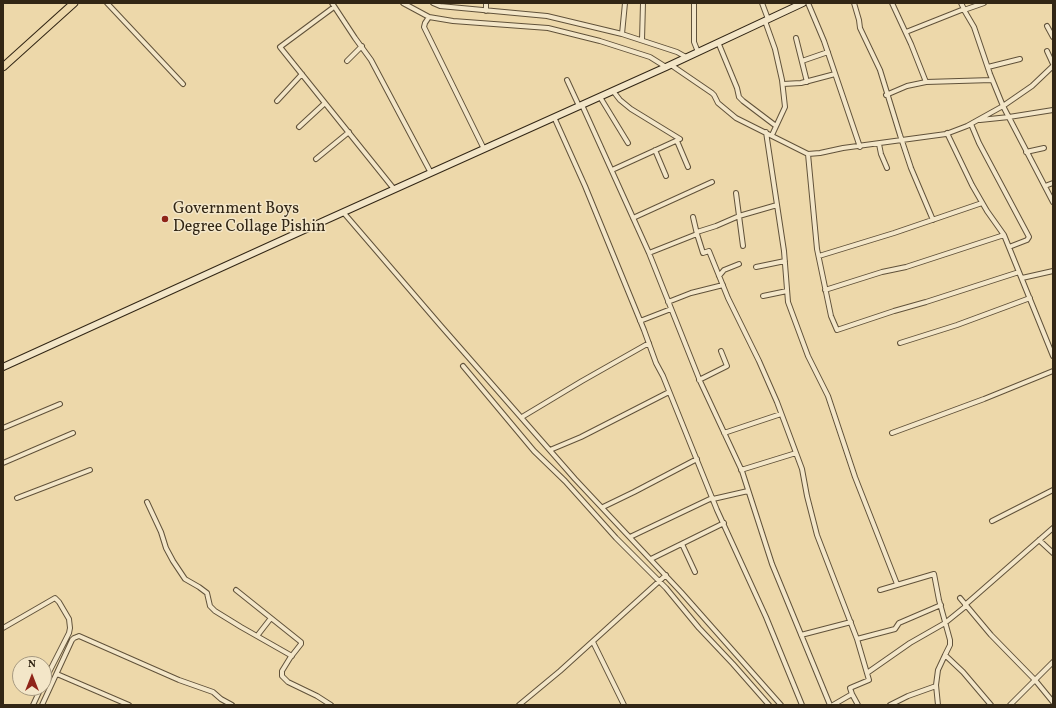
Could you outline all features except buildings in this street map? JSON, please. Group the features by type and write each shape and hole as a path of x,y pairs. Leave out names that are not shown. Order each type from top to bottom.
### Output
{"main road":[{"path":"3,67 74,3"},
{"path":"3,367 668,66 801,3"}],"street":[{"path":"107,3 183,84"},
{"path":"403,3 430,17 453,21 548,28 600,41 650,57 668,66 714,95 718,103 732,115 808,154 947,133 963,128 979,120 1032,86 1053,65 1047,51"},
{"path":"433,3 440,6 547,16 622,34 677,52 686,57"},
{"path":"486,3 486,10"},
{"path":"622,34 625,3"},
{"path":"642,40 643,3 648,3"},
{"path":"694,3 694,42 698,52"},
{"path":"762,3 775,50 785,107 772,135"},
{"path":"808,3 836,74 860,147"},
{"path":"854,3 860,28 880,70 886,95 912,168 933,220"},
{"path":"892,3 906,32 926,82"},
{"path":"960,3 974,27 1002,106 1053,202"},
{"path":"906,32 984,3"},
{"path":"394,189 280,47 333,5 371,60 430,173"},
{"path":"430,17 425,23 424,27 484,148"},
{"path":"1047,26 1053,37"},
{"path":"796,38 806,82"},
{"path":"718,42 742,101 776,127"},
{"path":"347,61 362,46"},
{"path":"802,61 828,52"},
{"path":"988,67 1020,59"},
{"path":"277,101 302,74"},
{"path":"782,84 806,82 836,74"},
{"path":"567,80 581,105 612,170 649,253 699,380 741,470 772,564 830,705"},
{"path":"886,95 907,86 926,82 992,80"},
{"path":"613,91 631,110 680,139 677,141 688,167"},
{"path":"600,97 628,143"},
{"path":"299,127 324,103"},
{"path":"979,120 1053,110"},
{"path":"554,117 585,186 713,499 766,617 802,705"},
{"path":"971,124 979,143 1029,238 1009,247"},
{"path":"316,159 349,132"},
{"path":"766,132 785,261 788,302 794,321 818,379 828,396 855,477 897,584"},
{"path":"947,133 982,203 1004,234 1053,356"},
{"path":"612,170 677,141"},
{"path":"879,144 881,154 887,168"},
{"path":"1026,152 1044,148"},
{"path":"655,150 666,176"},
{"path":"808,154 819,256 831,316 837,330 1019,272"},
{"path":"633,218 712,182"},
{"path":"1044,186 1053,184"},
{"path":"736,193 742,246"},
{"path":"819,256 848,248 982,203"},
{"path":"649,253 739,216 777,205"},
{"path":"343,212 575,479 666,575 781,705"},
{"path":"692,217 703,253 709,251 723,285 759,361 802,469 817,535 851,622 869,680 852,687 850,690 858,705"},
{"path":"825,290 882,272 906,268 1004,234"},
{"path":"756,267 785,261"},
{"path":"719,276 724,270 739,264"},
{"path":"1022,278 1053,271"},
{"path":"668,302 691,293 723,285"},
{"path":"763,296 787,291"},
{"path":"900,343 957,325 1030,298"},
{"path":"640,321 671,309"},
{"path":"522,417 649,343"},
{"path":"699,380 727,366 721,351"},
{"path":"463,366 534,450 566,481 601,522 660,582 769,705"},
{"path":"892,433 1053,371"},
{"path":"550,450 582,437 669,392"},
{"path":"3,428 60,404"},
{"path":"724,433 781,414"},
{"path":"3,463 73,433"},
{"path":"741,470 796,453"},
{"path":"603,507 697,460"},
{"path":"17,498 90,470"},
{"path":"992,521 1053,490"},
{"path":"630,537 713,499 748,491"},
{"path":"147,502 162,535 166,548 185,579 207,593 210,606 215,611 292,656"},
{"path":"651,559 724,523"},
{"path":"867,673 910,643 945,623 1053,528"},
{"path":"1039,540 1053,553"},
{"path":"682,544 695,572"},
{"path":"880,590 934,574 950,643 938,670 936,686 938,705"},
{"path":"519,705 593,642 666,575"},
{"path":"236,590 301,642 282,671 282,676 288,682 317,696 331,705"},
{"path":"3,628 55,598 69,619 70,628 69,633 52,666"},
{"path":"960,598 991,635 1035,680 1053,702"},
{"path":"857,639 895,629 899,623 941,606"},
{"path":"257,636 272,618"},
{"path":"801,635 851,622"},
{"path":"42,705 72,640 79,636 185,682 213,692 221,699 232,705"},
{"path":"593,642 624,705"},
{"path":"945,655 991,705"},
{"path":"1010,705 1053,662"},
{"path":"56,674 129,705"},
{"path":"890,705 908,696 936,686"},
{"path":"833,705 852,694"}],"place":[{"name":"Government Boys Degree Collage Pishin","path":"165,219"}]}
